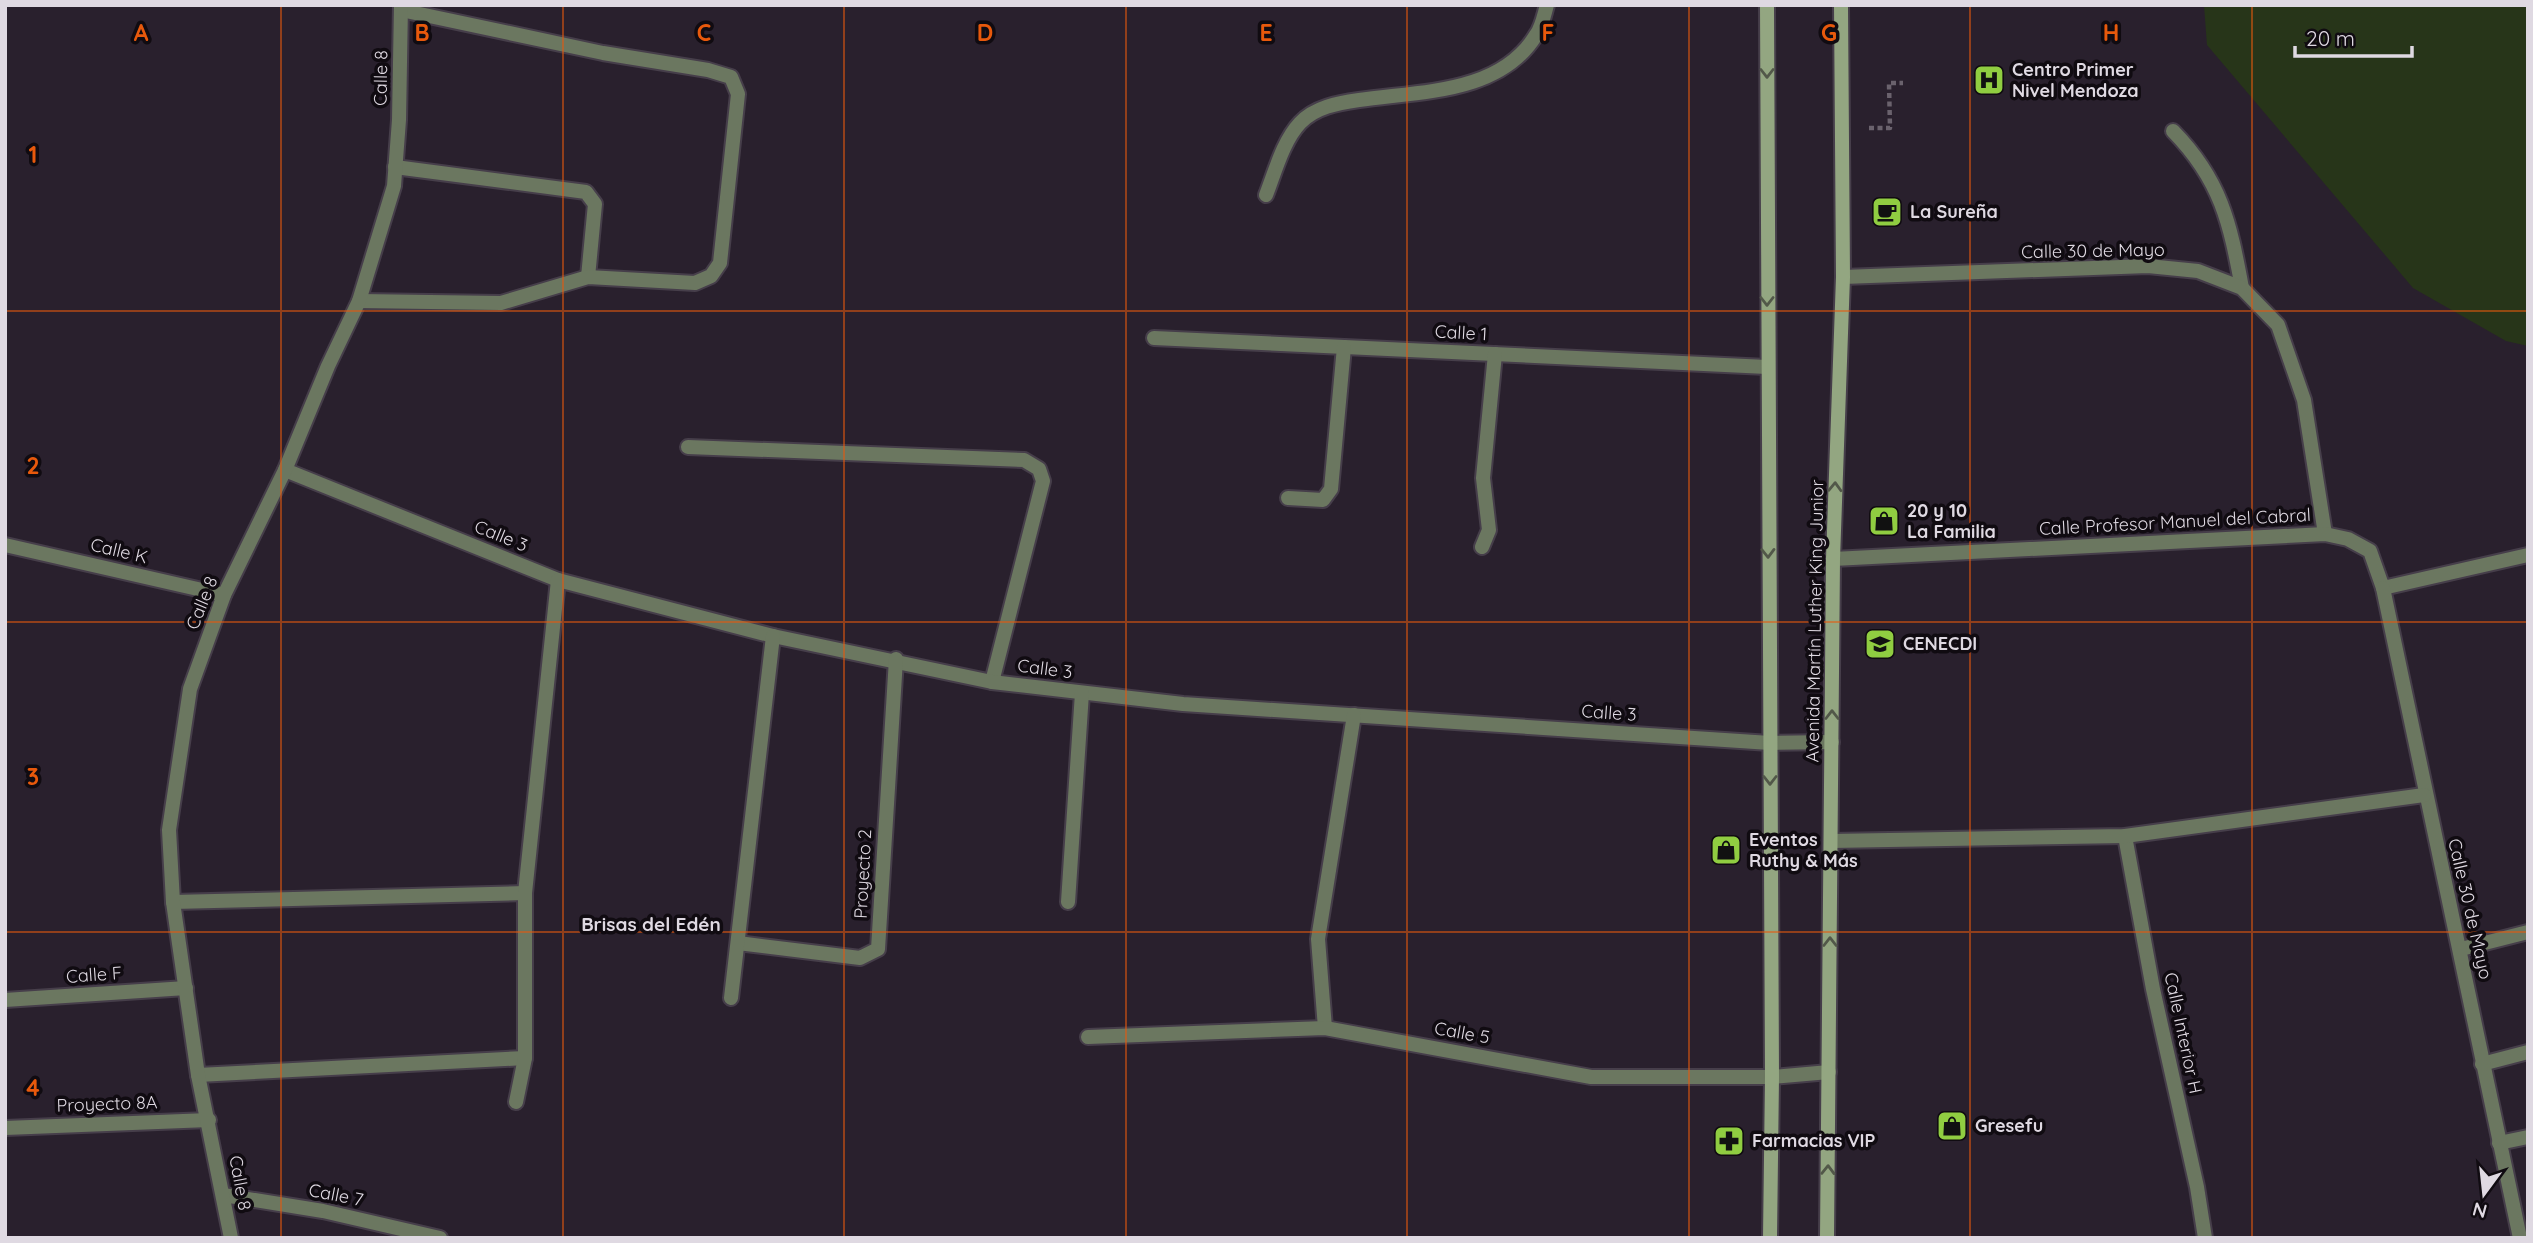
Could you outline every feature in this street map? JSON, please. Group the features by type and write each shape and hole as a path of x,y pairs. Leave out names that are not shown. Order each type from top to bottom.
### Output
{"main road":[{"path":"1767,5 1772,1077 1770,1238"},
{"name":"Avenida Martín Luther King Junior","path":"1827,1238 1833,559 1843,277 1841,5"}],"street":[{"path":"1266,195 1289,141 1299,124 1312,113 1340,103 1454,87 1489,78 1515,61 1537,34 1547,5"},
{"path":"359,301 501,303 588,277 695,283 711,276 720,263 738,94 731,77 708,70 603,53 401,8"},
{"name":"Calle 8","path":"231,1238 198,1075 173,902 169,830 190,688 223,595 285,470 328,366 359,301 394,186 399,120 401,8"},
{"path":"2173,131 2202,164 2222,201 2232,231 2242,288"},
{"path":"395,167 586,192 595,204 588,277"},
{"name":"Calle 30 de Mayo","path":"1843,277 2148,266 2198,271 2242,288 2278,325 2304,400 2325,534"},
{"name":"Calle 1","path":"1154,338 1767,367"},
{"path":"1288,498 1323,500 1331,489 1344,347"},
{"path":"1482,547 1489,530 1483,478 1494,354"},
{"path":"688,447 1024,460 1039,469 1043,481 992,682"},
{"name":"Calle 3","path":"285,470 558,580 773,636 896,659 992,682 1183,704 1770,743 1832,742"},
{"name":"Calle Profesor Manuel del Cabral","path":"1833,559 2325,534 2348,539 2370,551 2383,588"},
{"name":"Calle K","path":"5,545 223,595"},
{"path":"2383,588 2528,555"},
{"path":"516,1102 525,1058 525,892 558,580"},
{"name":"Calle 30 de Mayo","path":"2383,588 2424,795 2461,949 2482,1064 2520,1238"},
{"path":"732,998 773,636"},
{"name":"Proyecto 2","path":"738,943 860,958 878,949 896,659"},
{"path":"1068,902 1082,693"},
{"path":"1325,1028 1318,939 1354,715"},
{"path":"1831,841 2125,836 2424,795"},
{"name":"Calle Interior H","path":"2125,836 2153,989 2197,1187 2204,1238"},
{"path":"173,902 525,892"},
{"path":"2461,949 2528,932"},
{"name":"Calle F","path":"5,1000 186,988"},
{"name":"Calle 5","path":"1088,1037 1325,1028 1591,1077 1772,1077 1829,1072"},
{"path":"2482,1064 2528,1052"},
{"path":"198,1075 525,1058"},
{"name":"Proyecto 8A","path":"5,1128 209,1120"},
{"path":"2500,1143 2528,1137"},
{"name":"Calle 7","path":"223,1195 323,1211 440,1238"}],"path":[{"path":"1871,128 1890,128 1889,83 1903,83"}],"green space":[{"path":"2204,5 2528,5 2528,346 2506,341 2413,288 2207,45"}],"place":[{"name":"Centro Primer Nivel Mendoza","path":"1989,80"},
{"name":"La Sureña","path":"1887,212"},
{"name":"20 y 10 La Familia","path":"1884,521"},
{"name":"CENECDI","path":"1880,644"},
{"name":"Eventos Ruthy & Más","path":"1726,850"},
{"name":"Gresefu","path":"1952,1126"},
{"name":"Farmacias VIP","path":"1729,1141"}],"district":[{"name":"Brisas del Edén","path":"651,924"}]}
